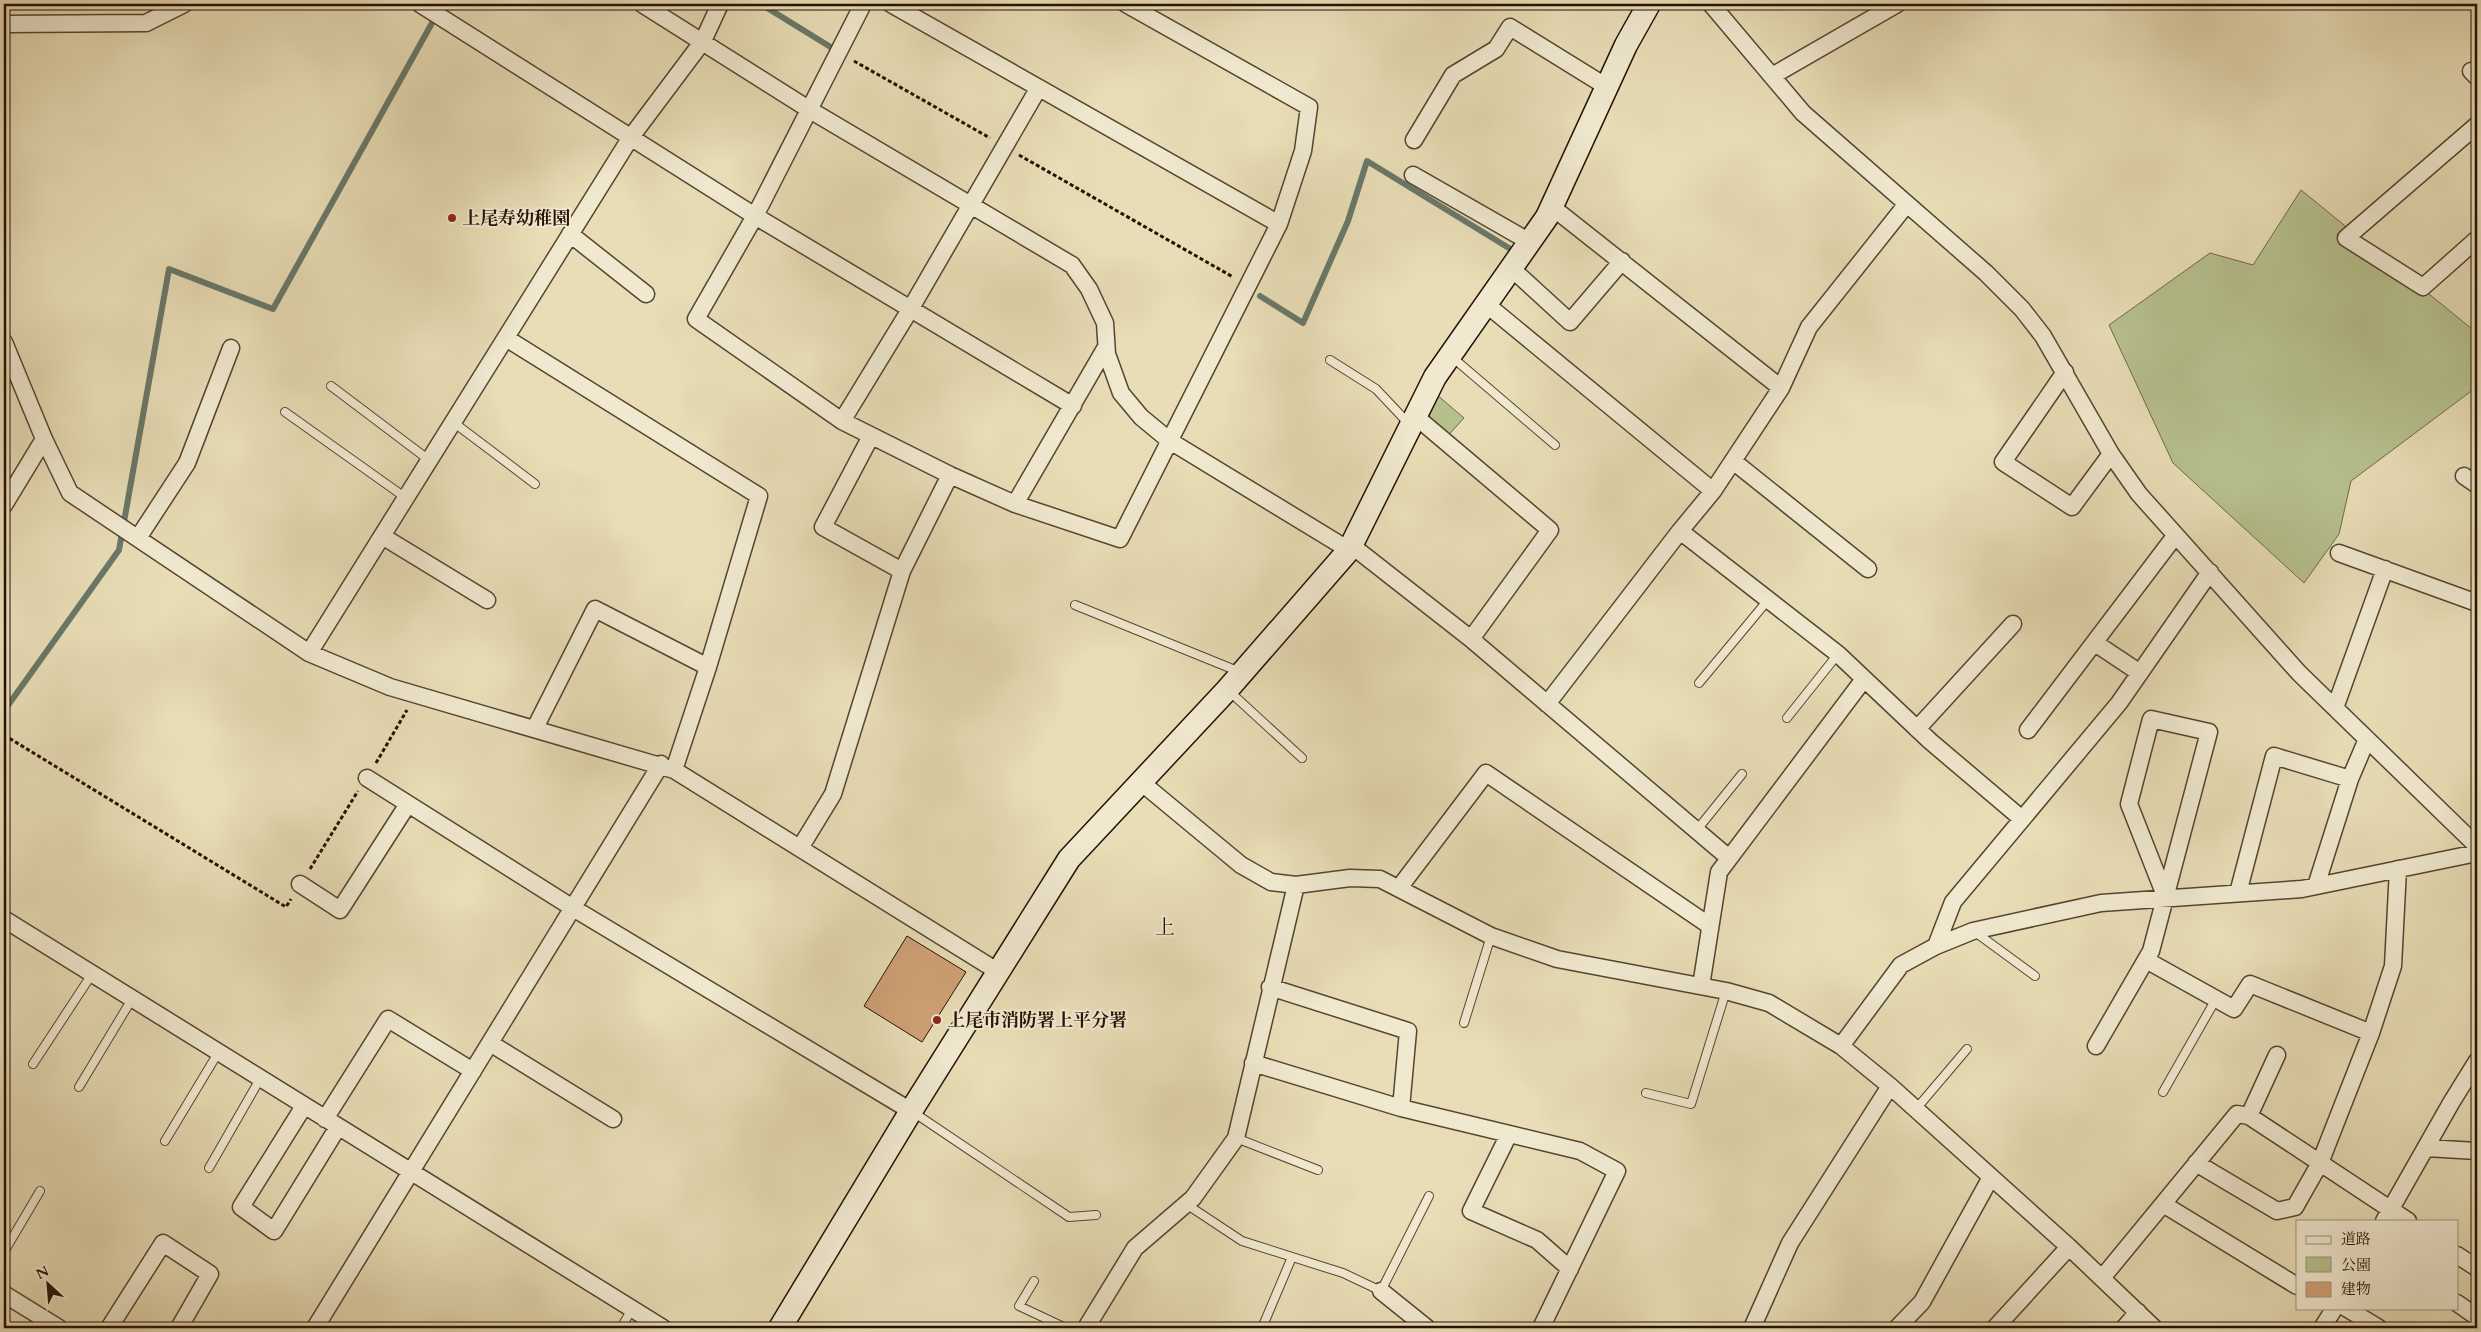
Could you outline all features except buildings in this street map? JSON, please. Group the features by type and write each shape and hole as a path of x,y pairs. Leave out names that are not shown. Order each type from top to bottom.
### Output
{"street":[{"path":"4,24 146,23 184,4"},
{"path":"420,4 755,216 1073,406"},
{"path":"642,4 810,110 971,207 1072,265 1089,289 1105,323 1107,354 1121,393 1141,418 1170,441 1350,547 1471,639 1729,858"},
{"path":"309,653 631,137 703,41 720,4"},
{"path":"863,4 755,216 696,318 842,420 872,436 950,475 1015,504 1120,539 1279,224 1304,151 1309,108 1126,4"},
{"path":"891,4 1279,224"},
{"path":"780,1328 997,970 1069,859 1227,690 1350,547 1435,377 1530,242 1552,207 1607,87 1649,4"},
{"path":"1711,4 1803,113 1986,273 2022,309 2043,336 2110,454 2139,494 2299,673 2477,846"},
{"path":"1772,76 1897,4"},
{"path":"1414,140 1453,75 1496,49 1510,27 1607,87"},
{"path":"842,420 971,207 1038,89"},
{"path":"2477,125 2346,238 2423,287 2477,239"},
{"path":"1413,175 1530,242"},
{"path":"1547,704 1680,531 1714,491 1781,388 1809,327 1906,205"},
{"path":"1552,207 1781,388"},
{"path":"570,234 646,294"},
{"path":"1511,268 1570,322 1622,261"},
{"path":"1486,304 1714,491"},
{"path":"316,1328 573,908 667,767 708,668 759,496 506,338"},
{"path":"4,342 44,439 70,493 309,653 390,687 667,767 997,970"},
{"path":"1015,504 1106,347"},
{"path":"138,538 187,463 231,348"},
{"path":"2065,372 2003,462 2072,507 2110,454"},
{"path":"1413,421 1550,530 1471,639"},
{"path":"872,436 823,527 902,571"},
{"path":"4,505 44,439"},
{"path":"1733,461 1868,569"},
{"path":"800,848 833,794 902,571 950,475"},
{"path":"1680,531 1838,654 1917,728 2022,819"},
{"path":"382,536 487,600"},
{"path":"2028,730 2175,536"},
{"path":"2339,554 2477,601"},
{"path":"2335,708 2385,569"},
{"path":"1936,946 1953,902 2120,703 2210,572"},
{"path":"535,728 595,610 708,668"},
{"path":"1917,728 2013,624"},
{"path":"2094,643 2140,673"},
{"path":"1701,986 1719,872 1864,679"},
{"path":"2096,1046 2151,951 2166,898 2209,732 2151,719 2129,804 2166,898"},
{"path":"2316,886 2350,778 2367,739"},
{"path":"2238,893 2274,756 2350,778"},
{"path":"1399,888 1486,773 1710,926"},
{"path":"367,778 573,908 911,1111"},
{"path":"1142,783 1241,865 1271,882 1296,885 1357,878 1380,879 1491,936 1558,959 1726,991 1769,1003 1841,1046 1890,1086 2069,1247 2154,1328"},
{"path":"300,884 340,910 408,804"},
{"path":"1841,1046 1901,965 1936,946 1973,931 2101,903 2302,889 2477,853"},
{"path":"2196,1164 2277,1211 2296,1207 2320,1162 2371,1033 2393,966 2398,869"},
{"path":"1086,1328 1135,1248 1193,1198 1236,1138 1270,987 1296,885"},
{"path":"4,920 663,1328"},
{"path":"2146,960 2234,1009 2250,984 2371,1033"},
{"path":"1270,987 1408,1031 1402,1108"},
{"path":"304,1106 240,1207 274,1231 388,1019 473,1071"},
{"path":"490,1043 613,1119"},
{"path":"2249,1116 2277,1055"},
{"path":"2388,1215 2477,1061"},
{"path":"1253,1063 1402,1108 1580,1151 1616,1171 1541,1328"},
{"path":"1752,1328 1790,1243 1890,1086"},
{"path":"2102,1278 2237,1114 2249,1116 2320,1162 2388,1215 2405,1220"},
{"path":"1509,1134 1471,1211 1537,1240 1570,1269"},
{"path":"2426,1148 2477,1151"},
{"path":"1897,1328 1922,1302 1991,1177"},
{"path":"2163,1204 2296,1285"},
{"path":"109,1328 163,1243 210,1274 179,1328"},
{"path":"1995,1328 2069,1247"},
{"path":"2458,1255 2477,1268"},
{"path":"1381,1290 1427,1328"},
{"path":"4,1294 37,1323 59,1328"},
{"path":"2458,1304 2477,1317"},
{"path":"2322,1328 2336,1310"},
{"path":"2341,1310 2380,1328"},
{"path":"2124,1328 2138,1312"}],"lane":[{"path":"1450,355 1555,445"},
{"path":"1330,360 1376,389 1413,421"},
{"path":"331,386 429,460"},
{"path":"285,412 406,498"},
{"path":"453,422 535,484"},
{"path":"1699,683 1768,600"},
{"path":"1075,606 1242,673"},
{"path":"1787,718 1838,654"},
{"path":"1227,690 1302,758"},
{"path":"1696,831 1742,774"},
{"path":"1973,931 2035,976"},
{"path":"1464,1022 1491,936"},
{"path":"33,1064 92,974"},
{"path":"1646,1093 1690,1104 1726,991"},
{"path":"79,1087 132,999"},
{"path":"2163,1092 2216,999"},
{"path":"1916,1109 1967,1049"},
{"path":"165,1141 218,1053"},
{"path":"209,1168 260,1079"},
{"path":"911,1111 1069,1217 1096,1215"},
{"path":"1236,1138 1318,1170"},
{"path":"4,1252 40,1190"},
{"path":"1186,1204 1242,1241 1343,1273 1381,1290 1429,1196"},
{"path":"1262,1328 1292,1257"},
{"path":"1034,1281 1019,1306 1066,1328"},
{"path":"621,1328 632,1309"}],"path":[{"path":"838,52 1248,286"},
{"path":"4,735 286,907 367,778 416,695"}],"green space":[{"path":"2301,190 2477,333 2477,383 2474,389 2351,481 2339,534 2304,583 2173,463 2109,325 2210,253 2253,265"},
{"path":"1429,388 1464,418 1443,441 1415,416"}],"waterway":[{"path":"4,711 119,550 169,269 273,309 441,4"},
{"path":"761,4 837,51"},
{"path":"1260,296 1303,323 1348,221 1367,161 1517,253"}],"place":[{"name":"上尾寿幼稚園","path":"452,218"},
{"name":"上尾市消防署上平分署","path":"937,1020"}],"district":[{"name":"上","path":"1165,927"}]}
